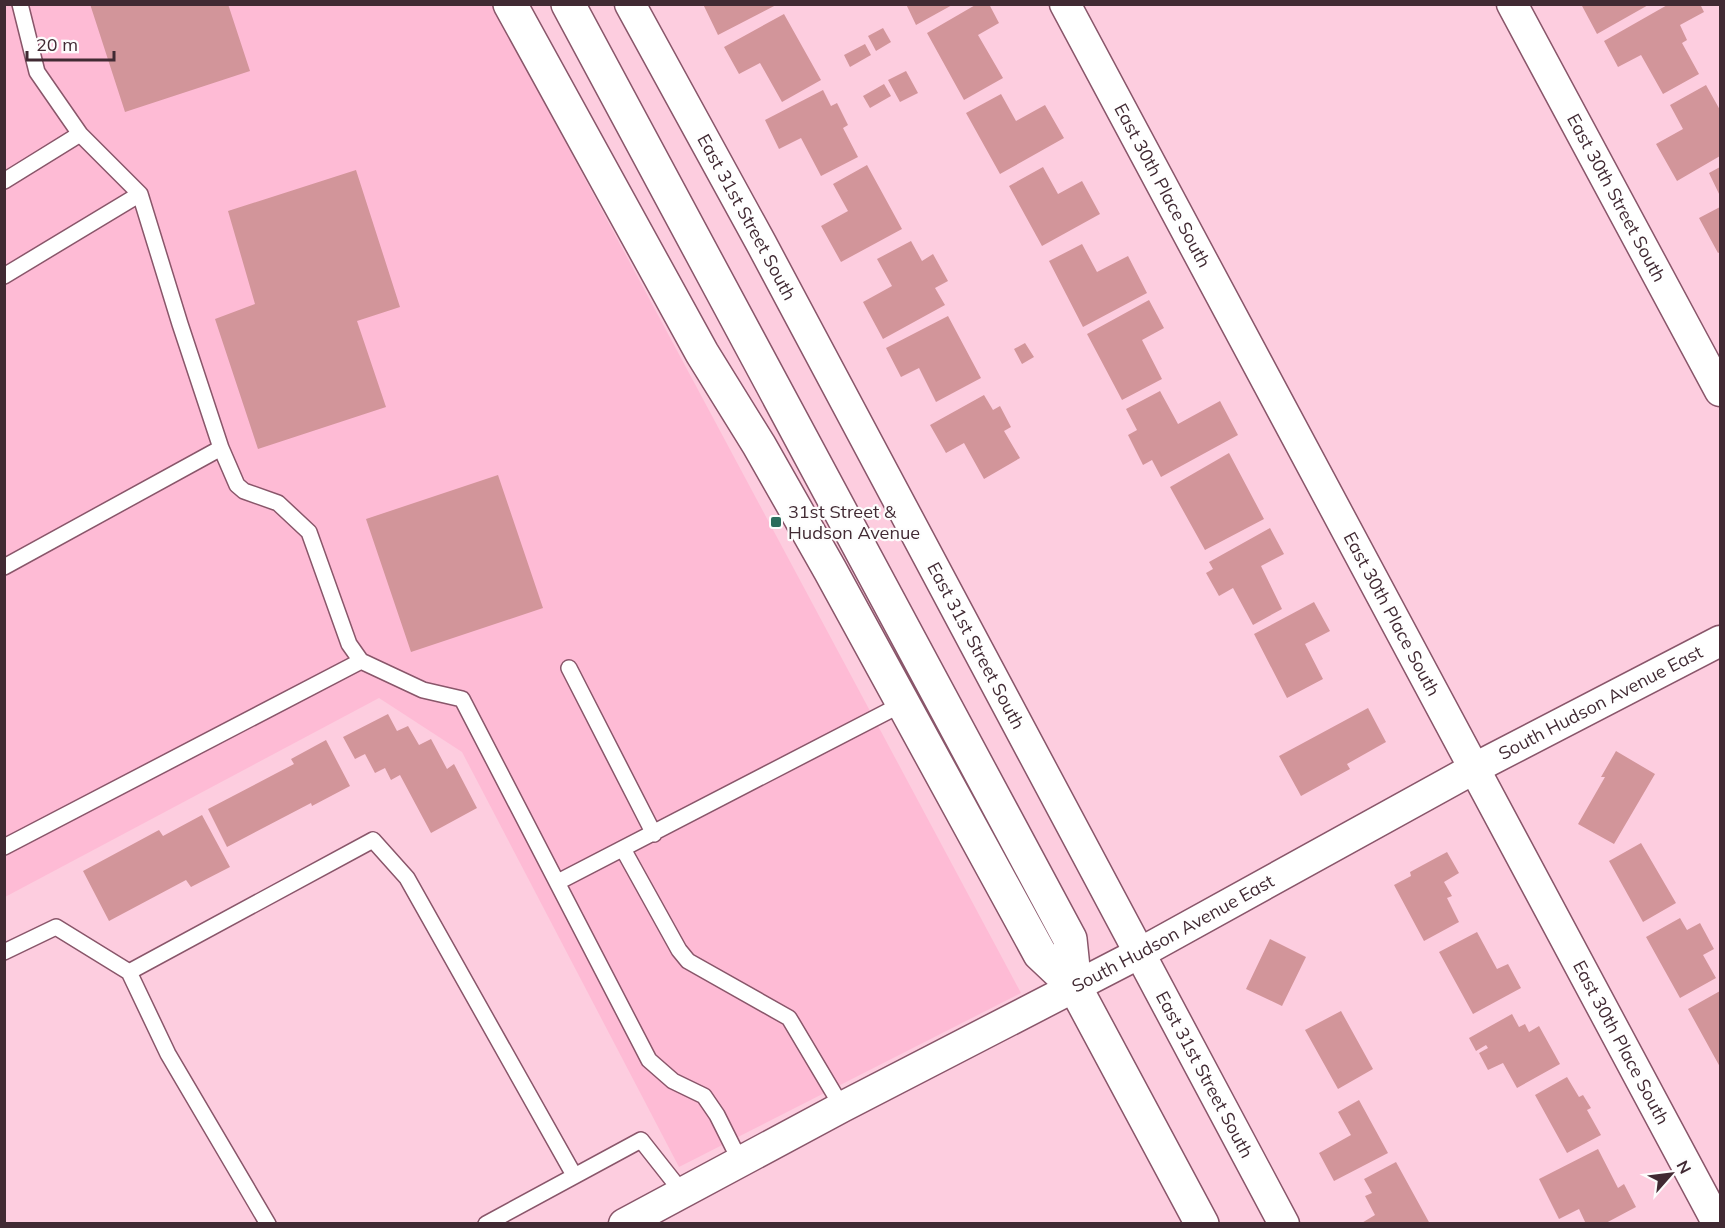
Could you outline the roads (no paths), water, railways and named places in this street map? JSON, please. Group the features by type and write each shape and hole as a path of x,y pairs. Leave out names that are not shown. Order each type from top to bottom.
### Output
{"main road":[{"path":"510,4 702,353 759,445 904,703 1040,954 1075,987 1202,1224"},
{"path":"568,4 1070,939 1075,987"}],"street":[{"name":"East 31st Street South","path":"630,4 1284,1224"},
{"name":"East 30th Place South","path":"1065,4 1718,1224"},
{"name":"East 30th Street South","path":"1512,4 1720,392"},
{"name":"South Hudson Avenue East","path":"624,1224 842,1107 1140,953 1475,768 1720,640"}],"lane":[{"path":"20,4 38,72 80,134 140,194 221,448 237,485 244,491 278,503 309,532 349,644 361,660 423,690 462,699 649,1060 673,1081 704,1096 717,1115 740,1161"},
{"path":"4,181 80,134"},
{"path":"4,276 140,194"},
{"path":"4,567 221,448"},
{"path":"4,847 361,660"},
{"path":"569,668 654,834"},
{"path":"558,882 904,703"},
{"path":"129,972 373,840 407,878 574,1175"},
{"path":"623,849 683,956 789,1018 842,1107"},
{"path":"4,952 57,927 129,972 168,1054 268,1224"},
{"path":"486,1224 640,1140 682,1192"}],"place":[{"name":"31st Street & Hudson Avenue","path":"776,522"}]}
